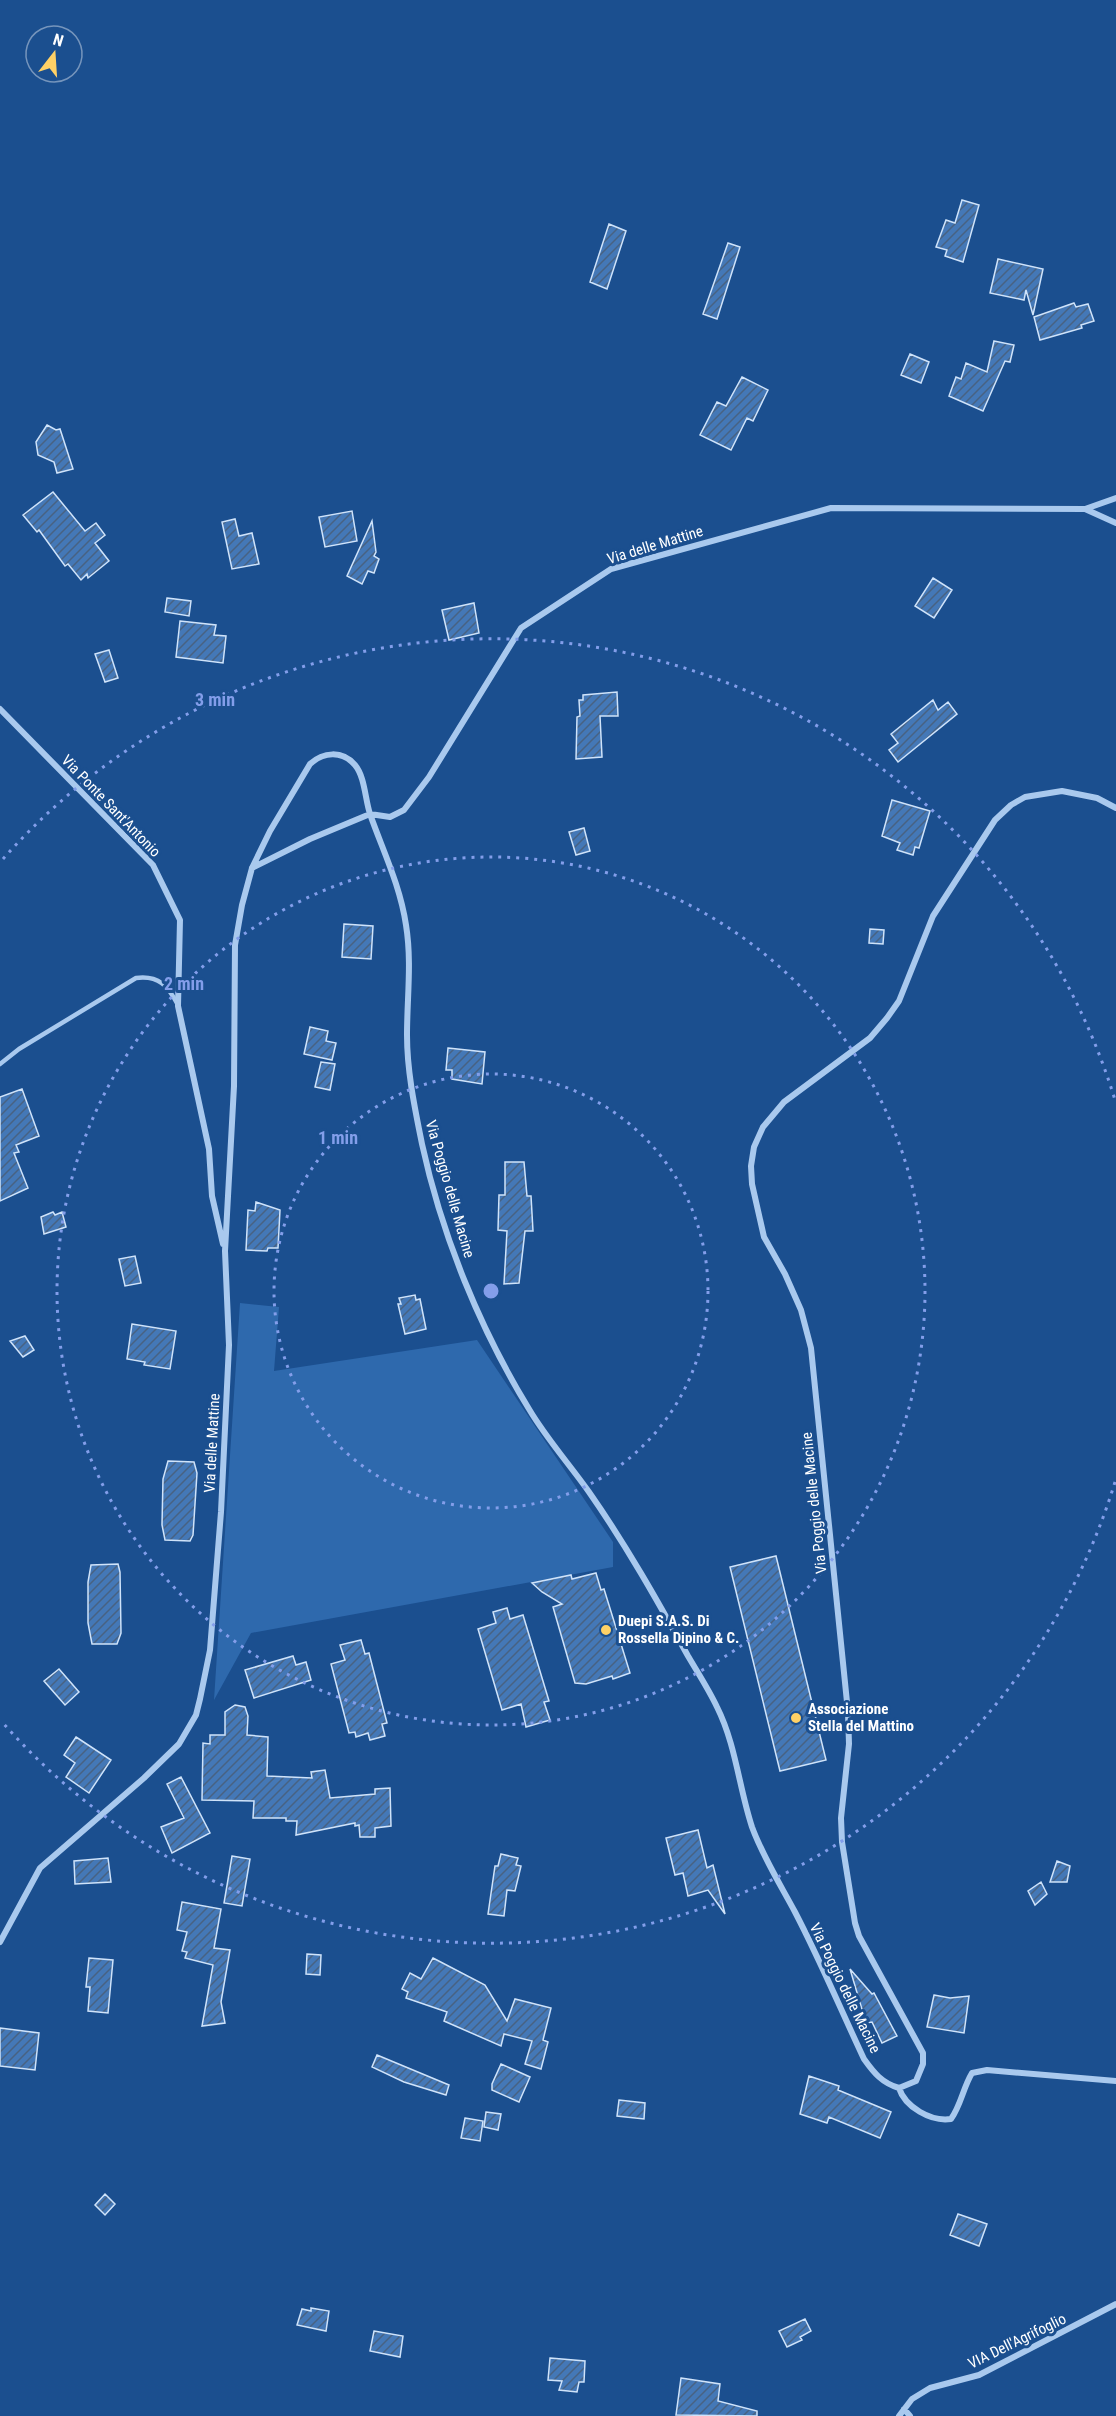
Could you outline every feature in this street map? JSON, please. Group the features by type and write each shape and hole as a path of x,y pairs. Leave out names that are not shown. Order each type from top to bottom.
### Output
{"street":[{"name":"Via delle Mattine","path":"252,868 369,812 390,817 404,810 429,777 521,628 611,569 831,508 1085,509 1116,498"},
{"path":"1085,509 1116,524"},
{"name":"Via Ponte Sant'Antonio","path":"0,709 153,866 180,920 178,1006 209,1149 212,1196 225,1251"},
{"name":"Via delle Mattine","path":"0,1942 40,1868 135,1786 179,1744 195,1715 210,1650 221,1512 229,1345 225,1251 234,1086 236,945 242,905 252,868 270,831 310,764 317,758 337,754 354,763 359,771 369,812"},
{"name":"Via Poggio delle Macine","path":"369,812 395,879 407,930 410,970 407,1037 409,1073 423,1148 457,1258 485,1328 530,1412 591,1495 656,1596 717,1707 729,1738 752,1827 772,1872 799,1922 864,2059 888,2085 899,2088 915,2081 923,2064 923,2054 859,1936 851,1904 841,1818 849,1744 848,1712 811,1348 801,1310 785,1274 764,1237 752,1184 751,1166 754,1147 763,1127 784,1102 870,1038 887,1018 899,1001 933,916 995,820 1011,805 1025,797 1062,791 1097,798 1116,808"},
{"path":"899,2088 902,2098 921,2112 939,2121 951,2119 972,2073 987,2070 1116,2080"},
{"name":"VIA Dell'Agrifoglio","path":"899,2416 912,2399 930,2388 979,2375 1116,2304"},
{"path":"904,2409 910,2416"}],"lane":[{"name":"Via Ponte Sant'Antonio","path":"0,1064 19,1049 136,978 146,977 159,980 169,990 178,1006"}],"shaded area":[{"path":"240,1303 279,1307 274,1371 477,1340 613,1542 613,1567 251,1633 214,1700"}],"building":[{"path":"962,200 979,205 963,262 945,256 947,250 936,247 946,220 955,223"},
{"path":"609,224 626,231 607,289 590,282"},
{"path":"728,243 740,247 717,319 703,314"},
{"path":"998,259 1043,269 1033,315 1026,290 1024,300 990,293"},
{"path":"1074,303 1076,307 1088,304 1094,321 1081,325 1082,328 1040,340 1034,317"},
{"path":"994,341 1014,345 1010,362 1005,361 983,411 949,396 956,377 961,379 966,363 987,372"},
{"path":"910,354 929,362 921,383 901,375"},
{"path":"742,377 768,390 753,421 747,418 731,450 700,435 717,402 726,406"},
{"path":"47,425 56,430 60,429 73,469 57,473 54,462 38,455 36,442"},
{"path":"53,492 85,531 96,523 105,535 95,543 109,561 88,578 87,574 81,580 68,564 65,566 39,530 37,532 23,515"},
{"path":"352,511 357,541 325,547 319,517"},
{"path":"235,519 239,536 252,533 259,564 232,569 222,522"},
{"path":"372,521 376,552 374,556 379,559 374,573 368,571 362,584 347,576"},
{"path":"933,578 952,590 934,618 915,606"},
{"path":"167,598 191,601 189,616 165,612"},
{"path":"474,603 479,633 449,640 442,610"},
{"path":"180,621 216,625 214,635 226,636 223,663 176,657"},
{"path":"109,650 118,678 105,682 95,654"},
{"path":"617,692 618,716 600,716 602,757 576,759 577,717 580,716 579,700 583,700 583,695"},
{"path":"933,700 938,710 948,702 957,714 898,762 889,750 898,743 891,734"},
{"path":"892,800 930,811 919,848 915,847 913,855 897,850 900,843 882,836"},
{"path":"584,828 590,851 576,855 569,832"},
{"path":"344,924 373,926 371,959 342,957"},
{"path":"870,929 884,930 883,944 869,943"},
{"path":"310,1027 328,1031 326,1041 336,1043 332,1060 304,1054"},
{"path":"448,1048 485,1052 482,1084 452,1079 452,1070 446,1070"},
{"path":"321,1062 335,1064 330,1090 315,1087"},
{"path":"22,1089 39,1136 16,1145 19,1152 14,1153 28,1188 0,1201 0,1097"},
{"path":"505,1162 524,1162 527,1196 531,1196 533,1231 525,1231 519,1283 504,1284 507,1231 498,1230 499,1195 505,1195"},
{"path":"256,1202 280,1210 278,1248 268,1248 267,1251 246,1250 248,1210 255,1211"},
{"path":"53,1212 55,1215 62,1212 66,1227 44,1234 41,1217"},
{"path":"135,1256 141,1283 125,1286 119,1259"},
{"path":"415,1295 416,1300 420,1299 426,1329 405,1334 398,1304 401,1304 399,1298"},
{"path":"132,1324 176,1331 170,1369 144,1365 145,1362 127,1359"},
{"path":"25,1336 34,1350 23,1357 10,1341"},
{"path":"168,1461 194,1462 197,1473 193,1535 190,1541 165,1540 162,1525 163,1479"},
{"path":"776,1556 826,1760 780,1771 730,1567"},
{"path":"118,1564 121,1633 117,1644 92,1644 88,1623 88,1582 91,1565"},
{"path":"596,1573 601,1590 604,1589 630,1673 586,1684 575,1683 553,1607 562,1604 532,1583 571,1575 572,1579"},
{"path":"507,1608 510,1619 523,1615 549,1701 544,1702 550,1720 526,1727 521,1704 502,1710 478,1629 496,1623 493,1612"},
{"path":"361,1640 365,1654 369,1653 387,1723 382,1724 385,1736 370,1740 368,1733 356,1737 355,1732 349,1733 331,1664 345,1660 340,1645"},
{"path":"293,1656 296,1665 306,1662 311,1680 254,1698 245,1670"},
{"path":"59,1669 79,1692 65,1705 44,1681"},
{"path":"235,1705 245,1707 248,1716 247,1735 268,1737 267,1776 312,1778 311,1772 325,1770 330,1798 375,1794 375,1789 390,1788 391,1826 375,1828 375,1837 360,1837 359,1825 355,1826 355,1823 296,1835 297,1821 286,1821 286,1818 253,1818 254,1801 202,1800 203,1743 210,1744 210,1735 225,1735 225,1712"},
{"path":"76,1737 111,1760 89,1793 66,1777 75,1763 64,1755"},
{"path":"181,1777 210,1833 172,1853 161,1827 184,1818 167,1784"},
{"path":"698,1830 707,1868 713,1865 725,1914 708,1890 688,1896 683,1873 675,1875 666,1838"},
{"path":"501,1854 518,1858 516,1865 521,1866 515,1891 507,1890 504,1916 488,1914 495,1866 498,1866"},
{"path":"232,1856 250,1859 242,1906 224,1903"},
{"path":"108,1858 111,1882 75,1884 74,1861"},
{"path":"1057,1861 1070,1866 1067,1882 1050,1882"},
{"path":"1041,1882 1047,1894 1035,1905 1028,1891"},
{"path":"182,1902 221,1909 214,1948 230,1950 221,2002 225,2023 202,2026 213,1965 185,1958 187,1952 182,1951 187,1932 177,1930"},
{"path":"307,1954 321,1955 320,1975 306,1974"},
{"path":"89,1958 113,1960 108,2013 88,2011 90,1987 86,1987"},
{"path":"433,1958 485,1985 507,2021 515,1999 551,2008 543,2040 548,2042 541,2069 525,2064 532,2041 504,2034 501,2046 444,2021 447,2012 406,1998 408,1992 402,1989 410,1973 421,1979"},
{"path":"850,1969 872,1994 874,1993 897,2036 882,2043 872,2022 866,2023"},
{"path":"934,1995 950,1998 969,1996 964,2033 927,2027"},
{"path":"0,2028 39,2033 35,2070 0,2066"},
{"path":"377,2055 449,2085 446,2095 404,2082 372,2067"},
{"path":"501,2064 530,2077 519,2102 492,2090 492,2084"},
{"path":"809,2076 839,2086 838,2090 891,2112 880,2138 829,2117 827,2123 800,2114"},
{"path":"619,2100 645,2103 644,2119 617,2116"},
{"path":"486,2112 501,2114 498,2130 484,2127"},
{"path":"465,2118 483,2121 480,2141 461,2138"},
{"path":"105,2194 115,2204 105,2215 95,2205"},
{"path":"958,2214 987,2224 979,2246 950,2235"},
{"path":"311,2308 329,2311 326,2331 297,2325 302,2309 311,2311"},
{"path":"805,2319 811,2331 800,2337 802,2340 787,2347 779,2331"},
{"path":"374,2331 403,2336 400,2357 370,2351"},
{"path":"550,2358 585,2361 584,2382 579,2382 577,2392 559,2390 562,2381 548,2380"},
{"path":"681,2378 720,2384 718,2401 757,2411 757,2416 676,2415"}],"place":[{"name":"Duepi S.A.S. Di Rossella Dipino & C.","path":"606,1630"},
{"name":"Associazione Stella del Mattino","path":"796,1718"}]}
